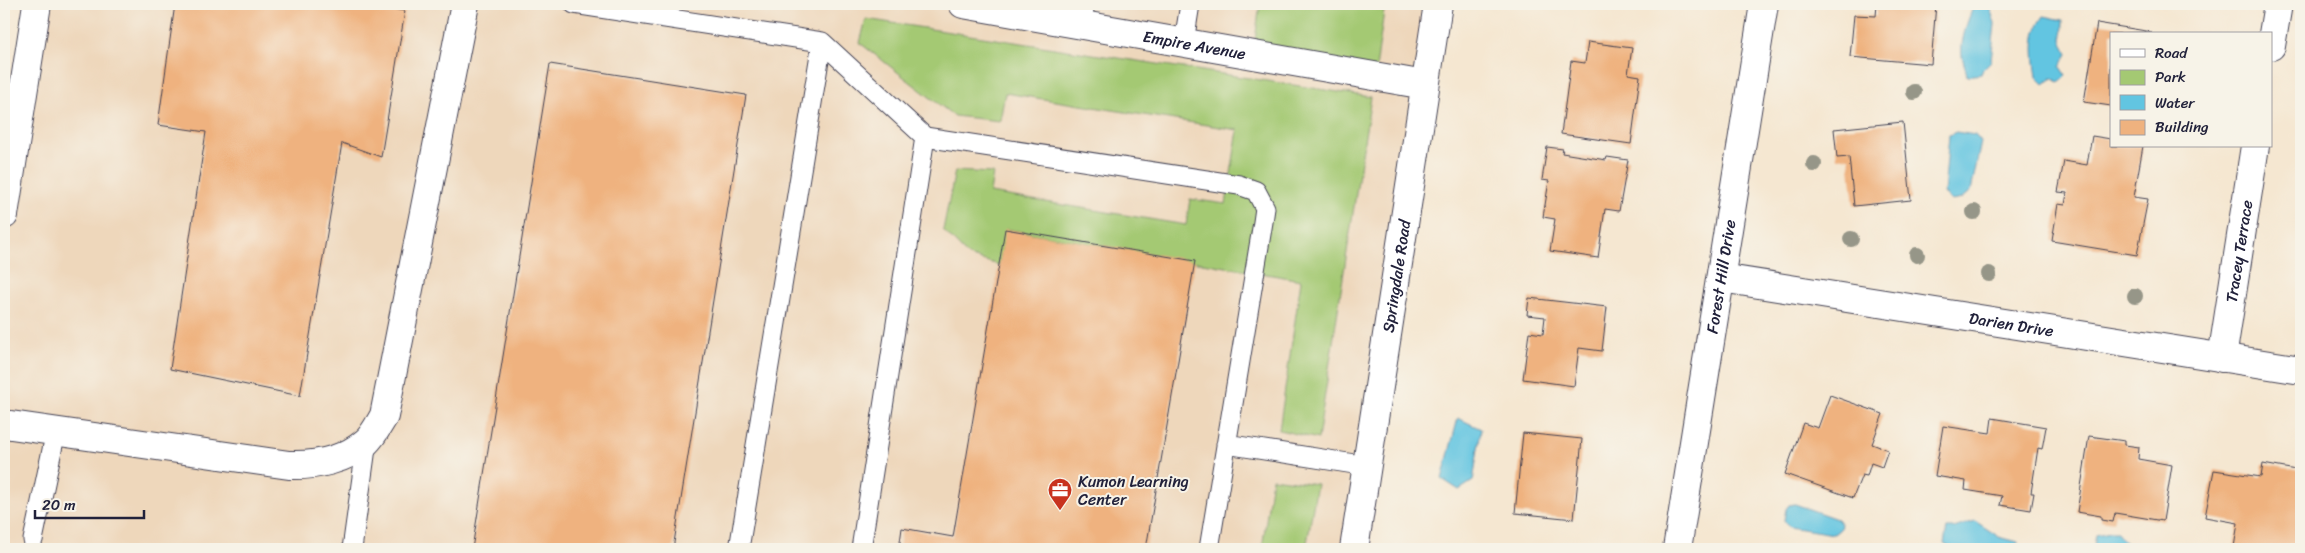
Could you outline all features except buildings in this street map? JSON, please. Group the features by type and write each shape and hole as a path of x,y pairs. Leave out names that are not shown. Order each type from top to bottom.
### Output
{"street":[{"path":"4,207 37,4"},
{"path":"4,424 289,466 314,466 343,456 367,441 384,416 465,4"},
{"name":"Empire Avenue","path":"963,4 1083,14 1184,42 1425,85"},
{"name":"Springdale Road","path":"1354,549 1438,4"},
{"name":"Forest Hill Drive","path":"1677,549 1764,4"},
{"path":"2272,40 2278,4"},
{"name":"Tracey Terrace","path":"2222,358 2255,148"},
{"name":"Darien Drive","path":"1721,278 2301,370"}],"lane":[{"path":"574,4 822,42 925,137 1239,185 1256,191 1264,208 1263,222 1209,549"},
{"path":"1184,42 1190,4"},
{"path":"739,549 822,42"},
{"path":"862,549 925,137"},
{"path":"33,540 56,431"},
{"path":"352,549 367,441"},
{"path":"1226,444 1367,466"}],"shaded area":[{"path":"38,4 1438,4 1354,549 4,549 4,215"}],"green space":[{"path":"1260,4 1385,4 1375,76 1253,55"},
{"path":"866,19 1371,97 1318,439 1279,430 1301,280 1006,229 999,265 968,256 943,230 955,171 993,173 990,193 1186,225 1190,199 1226,204 1238,130 1005,93 1000,121 954,116 860,43"},
{"path":"1272,478 1317,484 1306,549 1262,549"}],"water":[{"path":"1974,6 1990,8 1995,24 1991,61 1981,74 1967,76 1962,48 1967,25"},
{"path":"2044,16 2063,20 2062,43 2068,54 2060,67 2066,76 2059,82 2052,78 2044,84 2037,77 2034,45 2037,30"},
{"path":"1956,132 1975,135 1981,142 1971,191 1962,199 1951,201 1944,193 1949,135"},
{"path":"1458,418 1481,429 1473,481 1459,490 1442,479"},
{"path":"1795,504 1837,519 1841,524 1840,529 1834,534 1789,527 1784,520 1786,509 1789,505"},
{"path":"1975,521 1999,537 2018,542 2017,549 1953,549 1944,544 1947,528 1954,528"},
{"path":"2117,532 2125,542 2126,549 2100,549 2094,546 2096,535"}],"place":[{"name":"Kumon Learning Center","path":"1060,511"}]}
